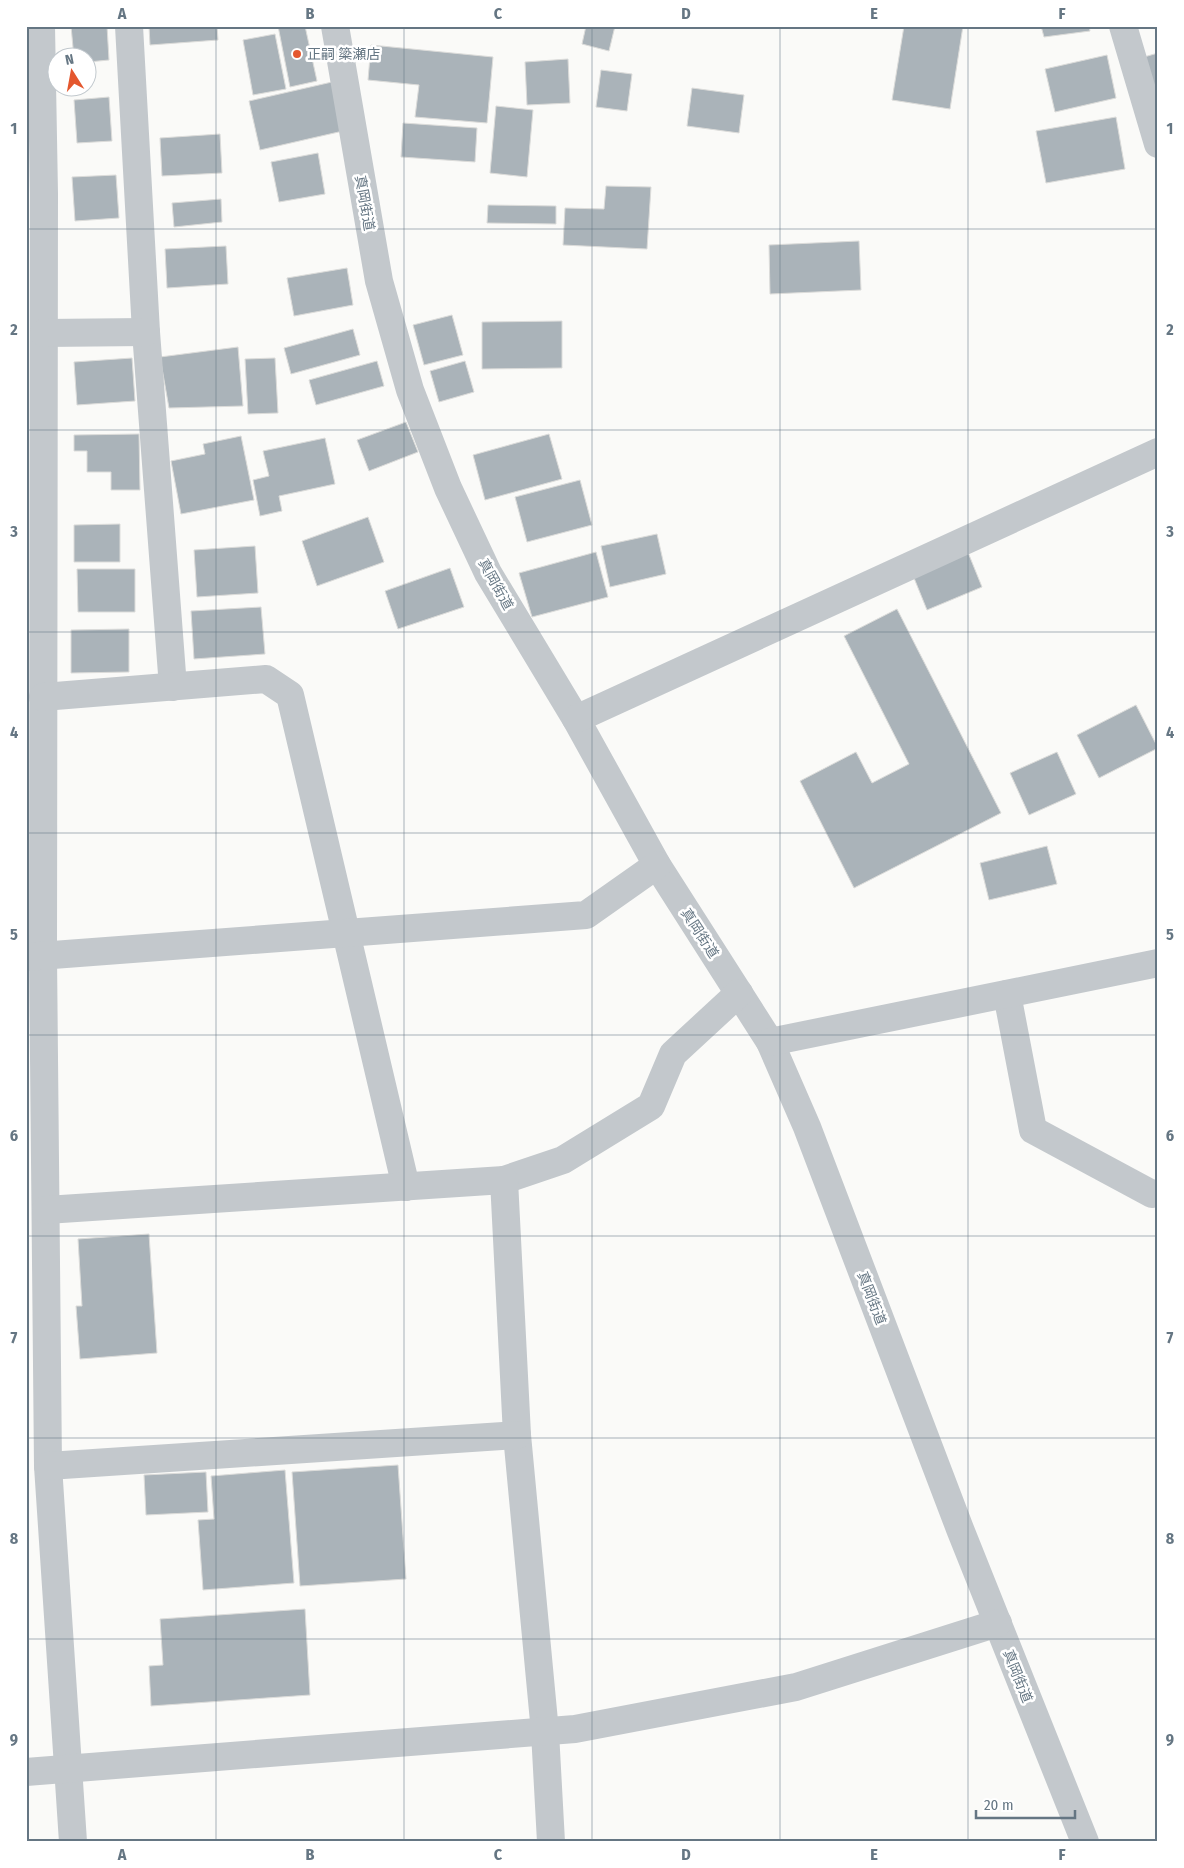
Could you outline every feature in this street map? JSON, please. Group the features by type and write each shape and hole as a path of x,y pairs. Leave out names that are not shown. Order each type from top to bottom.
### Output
{"street":[{"path":"42,26 35,195 44,333 43,697 35,957 46,1210 48,1466 73,1842"},
{"path":"129,26 146,332 173,687"},
{"name":"真岡街道","path":"335,26 379,281 410,390 448,488 488,573 576,720 657,865 770,1042 807,1127 998,1623 1085,1842"},
{"path":"1123,26 1158,144"},
{"path":"44,333 146,332"},
{"path":"576,720 1158,452"},
{"path":"43,697 266,679 290,695 406,1187"},
{"path":"35,957 586,915 657,865"},
{"path":"770,1042 1158,963"},
{"path":"46,1210 504,1180 563,1160 651,1106 673,1054 739,993"},
{"path":"1007,994 1033,1130 1152,1194 1158,1193"},
{"path":"504,1180 517,1435 545,1732 551,1842"},
{"path":"48,1466 517,1435"},
{"path":"26,1772 575,1729 796,1687 998,1623"}],"building":[{"path":"71,26 107,26 109,60 98,61 98,48 73,48"},
{"path":"149,26 217,26 218,40 150,45"},
{"name":"正嗣 簗瀬店","path":"278,26 305,26 317,81 290,87"},
{"path":"586,26 615,26 609,51 582,44"},
{"path":"904,26 963,26 950,109 892,100"},
{"path":"1041,26 1089,26 1090,31 1044,37"},
{"path":"275,34 286,89 253,95 243,40"},
{"path":"371,45 493,57 487,123 415,117 419,85 368,80"},
{"path":"1158,53 1158,89 1153,90 1144,57"},
{"path":"1107,55 1116,98 1055,112 1045,69"},
{"path":"568,59 570,103 527,105 525,62"},
{"path":"601,70 632,74 627,111 596,107"},
{"path":"332,82 343,131 260,150 249,101"},
{"path":"692,88 744,95 739,133 687,126"},
{"path":"109,97 112,141 77,143 74,100"},
{"path":"496,106 533,110 527,177 490,173"},
{"path":"1116,117 1125,169 1046,183 1036,131"},
{"path":"403,123 477,128 475,162 401,157"},
{"path":"220,134 222,173 162,176 160,138"},
{"path":"318,153 325,194 279,202 271,162"},
{"path":"116,175 119,218 75,221 72,177"},
{"path":"606,186 651,187 647,249 563,245 565,208 604,209"},
{"path":"221,199 222,222 174,227 172,203"},
{"path":"488,205 556,206 556,224 487,223"},
{"path":"859,241 861,290 770,294 769,245"},
{"path":"226,246 228,284 167,288 165,249"},
{"path":"347,268 353,305 294,316 287,278"},
{"path":"452,315 463,355 424,365 413,325"},
{"path":"562,321 562,368 482,369 482,322"},
{"path":"353,329 360,355 291,374 284,348"},
{"path":"238,347 243,406 169,408 160,357"},
{"path":"132,358 135,401 77,405 74,362"},
{"path":"275,358 278,413 248,414 245,359"},
{"path":"377,361 384,386 316,405 309,380"},
{"path":"465,361 474,392 439,402 430,371"},
{"path":"406,422 418,452 369,471 357,440"},
{"path":"139,434 140,490 111,490 111,472 87,472 87,451 74,451 74,435"},
{"path":"549,434 562,479 485,500 473,455"},
{"path":"241,436 254,500 181,514 171,461 205,454 203,444"},
{"path":"325,438 335,484 279,496 282,511 260,516 253,480 269,476 263,451"},
{"path":"580,480 592,525 527,542 515,497"},
{"path":"368,517 384,562 317,586 302,541"},
{"path":"120,524 120,562 74,562 74,525"},
{"path":"657,534 666,574 610,587 601,546"},
{"path":"255,546 258,593 197,597 194,550"},
{"path":"967,550 982,587 927,610 912,573"},
{"path":"596,552 608,597 532,617 519,573"},
{"path":"450,568 464,607 398,629 385,591"},
{"path":"77,569 135,569 135,612 78,612"},
{"path":"261,607 265,654 194,659 191,611"},
{"path":"897,609 1001,813 854,888 800,781 856,752 872,783 909,764 844,636"},
{"path":"129,629 129,672 71,673 71,630"},
{"path":"1136,705 1158,748 1099,778 1077,735"},
{"path":"1057,752 1076,794 1029,815 1010,773"},
{"path":"1047,846 1057,884 989,900 980,863"},
{"path":"149,1234 157,1353 80,1359 76,1306 82,1306 78,1239"},
{"path":"398,1465 406,1579 300,1586 292,1472"},
{"path":"285,1470 294,1583 203,1590 198,1520 214,1519 211,1476"},
{"path":"206,1472 208,1512 146,1515 144,1475"},
{"path":"305,1609 310,1695 151,1706 149,1666 163,1665 160,1619"}],"place":[{"name":"正嗣 簗瀬店","path":"297,54"}]}
